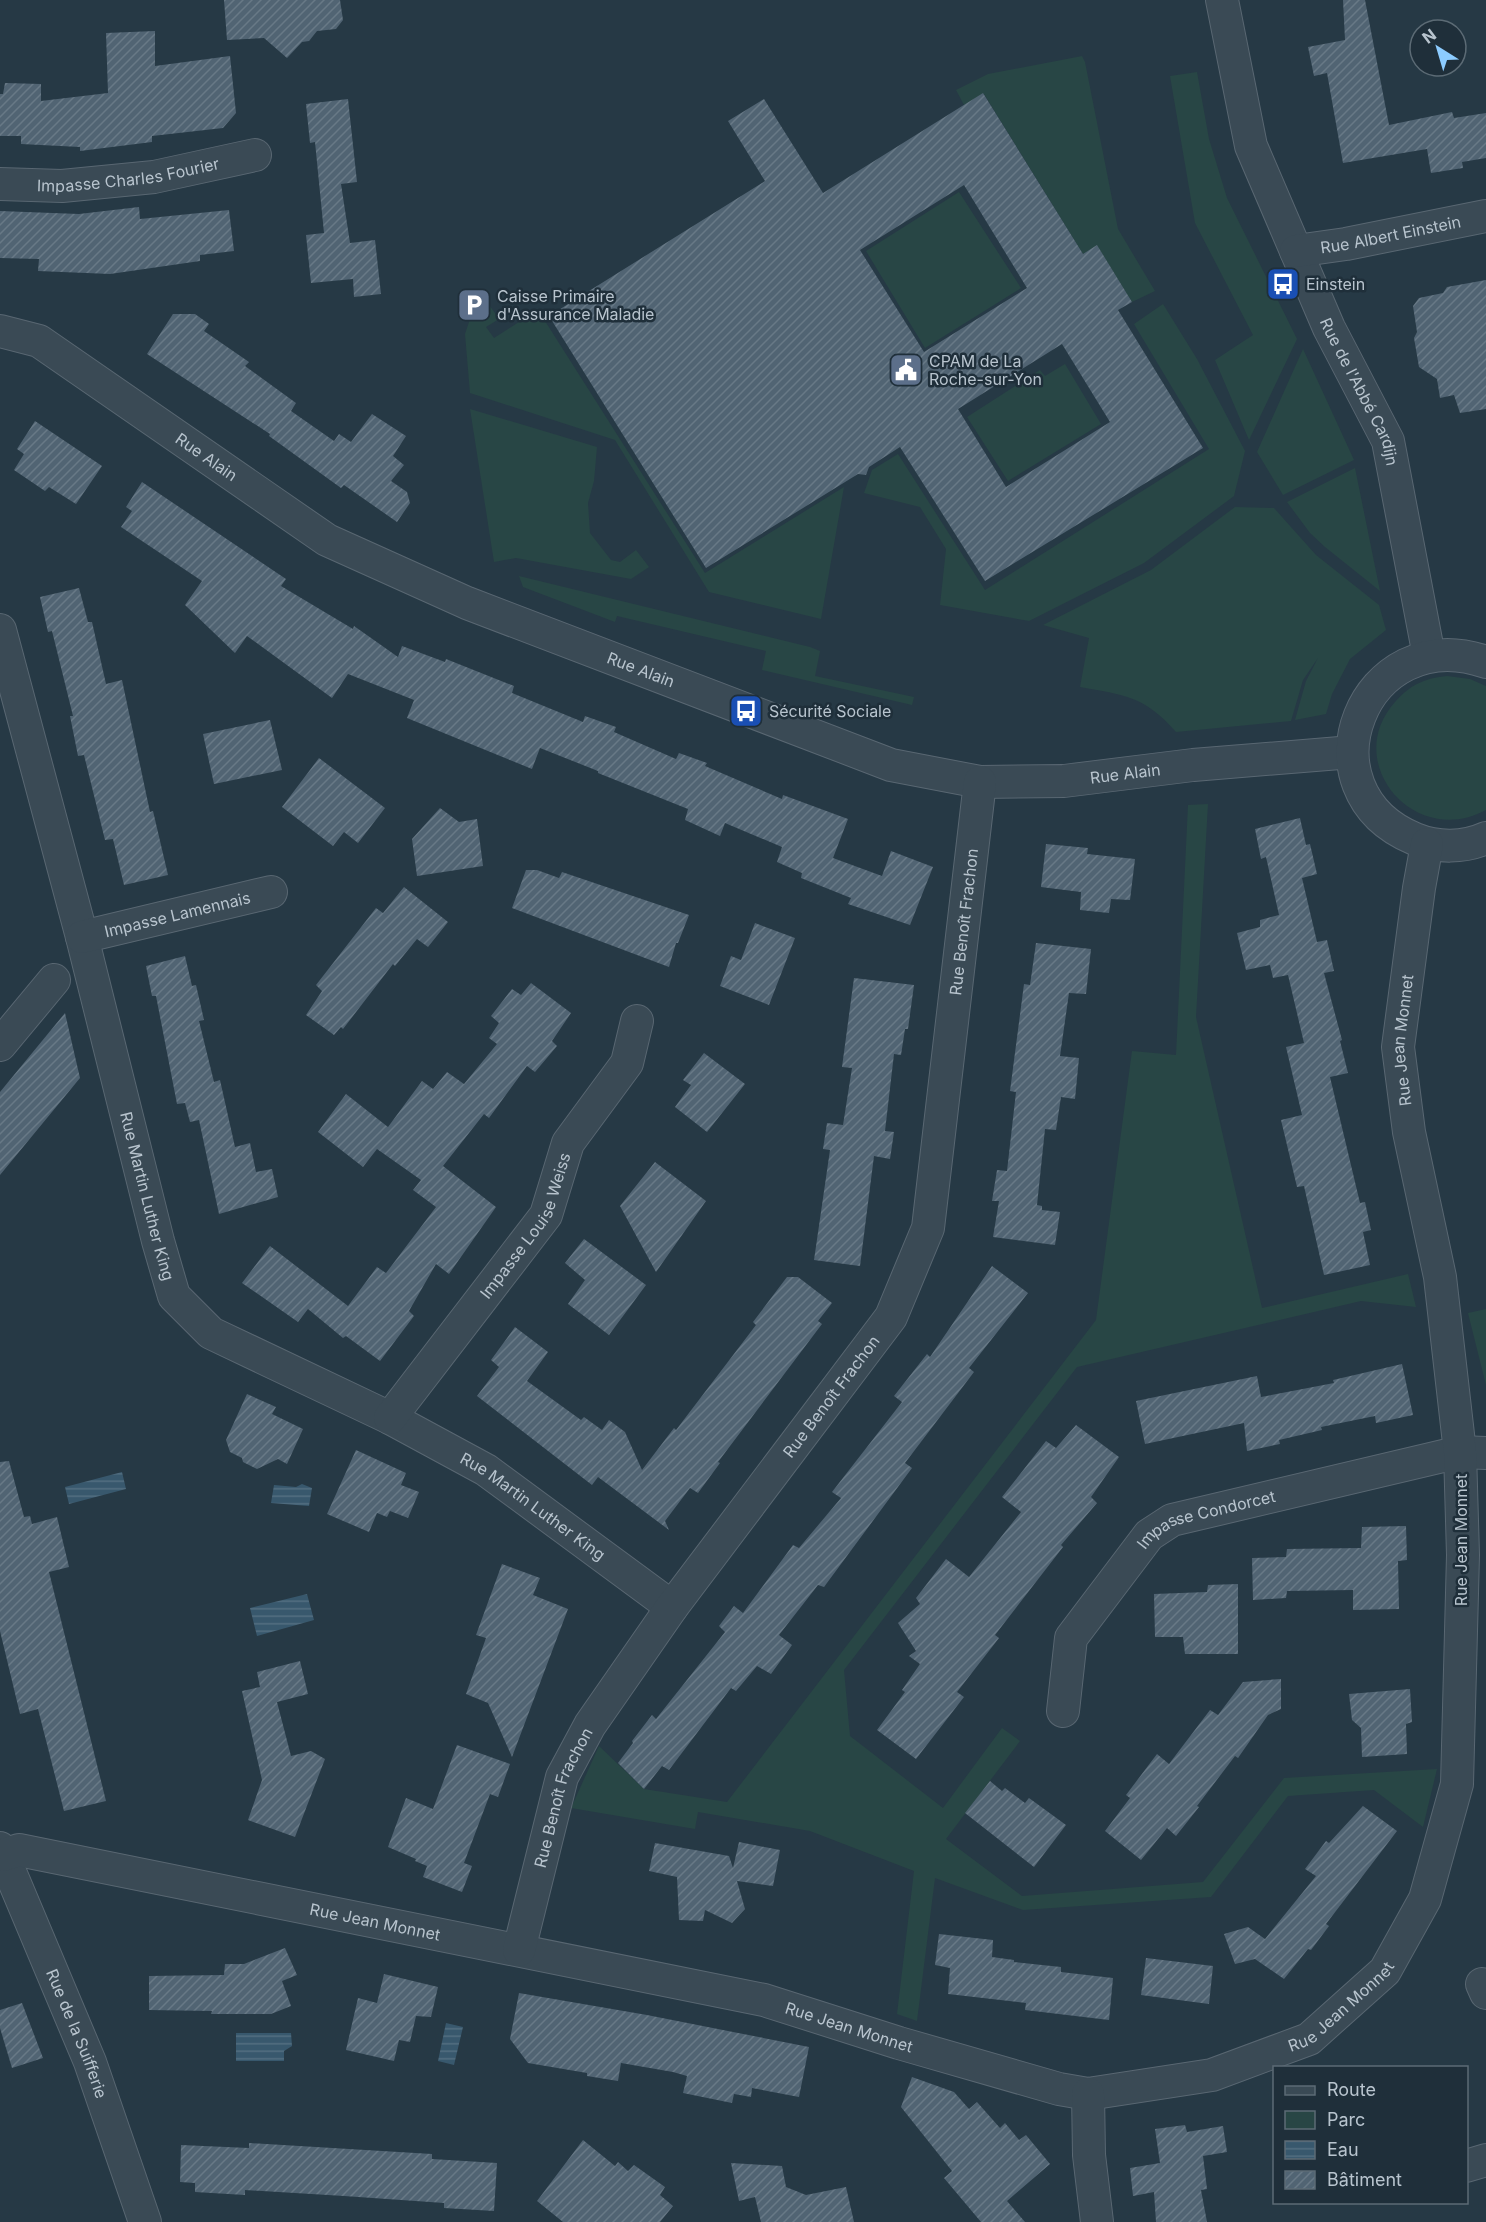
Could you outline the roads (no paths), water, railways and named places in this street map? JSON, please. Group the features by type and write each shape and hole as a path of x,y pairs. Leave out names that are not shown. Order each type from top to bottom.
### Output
{"street":[{"name":"Rue de l'Abbé Cardijn","path":"1222,0 1251,146 1329,328 1388,441 1429,656"},
{"name":"Impasse Charles Fourier","path":"0,184 62,186 154,177 255,155"},
{"name":"Rue Albert Einstein","path":"1296,251 1346,244 1486,216"},
{"name":"Rue Alain","path":"0,331 39,341 327,540 467,603 891,765 980,782 1064,781 1186,765 1352,752"},
{"name":"Rue Martin Luther King","path":"0,630 174,1296 211,1333 390,1418 486,1470 672,1607"},
{"path":"1486,662 1457,654 1429,656 1398,668 1373,690 1357,719 1352,752 1358,783 1373,811 1397,832 1427,844 1455,846 1486,838"},
{"name":"Rue Benoît Frachon","path":"519,1950 562,1777 590,1725 672,1607 891,1317 928,1228 980,782"},
{"name":"Rue Jean Monnet","path":"1,1851 19,1850 764,2000 1013,2076 1059,2089 1088,2094 1212,2075 1309,2039 1385,1971 1425,1899 1457,1784 1463,1555 1473,1453 1440,1277 1409,1132 1398,1047 1427,844"},
{"name":"Impasse Lamennais","path":"82,937 271,892"},
{"path":"0,1045 54,980"},
{"name":"Impasse Louise Weiss","path":"390,1418 546,1215 568,1143 627,1063 636,1021"},
{"name":"Impasse Condorcet","path":"1063,1711 1071,1638 1149,1535 1172,1520 1473,1453"},
{"name":"Rue de la Suifferie","path":"1,1851 90,2062 145,2222"},
{"path":"1088,2094 1089,2155 1097,2222"},
{"path":"1468,2166 1486,2160"}],"water":[{"path":"122,1472 126,1489 69,1504 65,1487"},
{"path":"302,1484 312,1488 309,1506 271,1503 274,1485 296,1487"},
{"path":"307,1594 314,1620 257,1636 250,1608"},
{"path":"446,2023 463,2027 454,2065 438,2061"},
{"path":"236,2033 291,2033 292,2046 284,2051 284,2061 236,2061"}],"place":[{"name":"Einstein","path":"1283,284"},
{"name":"Caisse Primaire d'Assurance Maladie","path":"474,305"},
{"name":"CPAM de La Roche-sur-Yon","path":"906,370"},
{"name":"Sécurité Sociale","path":"746,711"}]}
